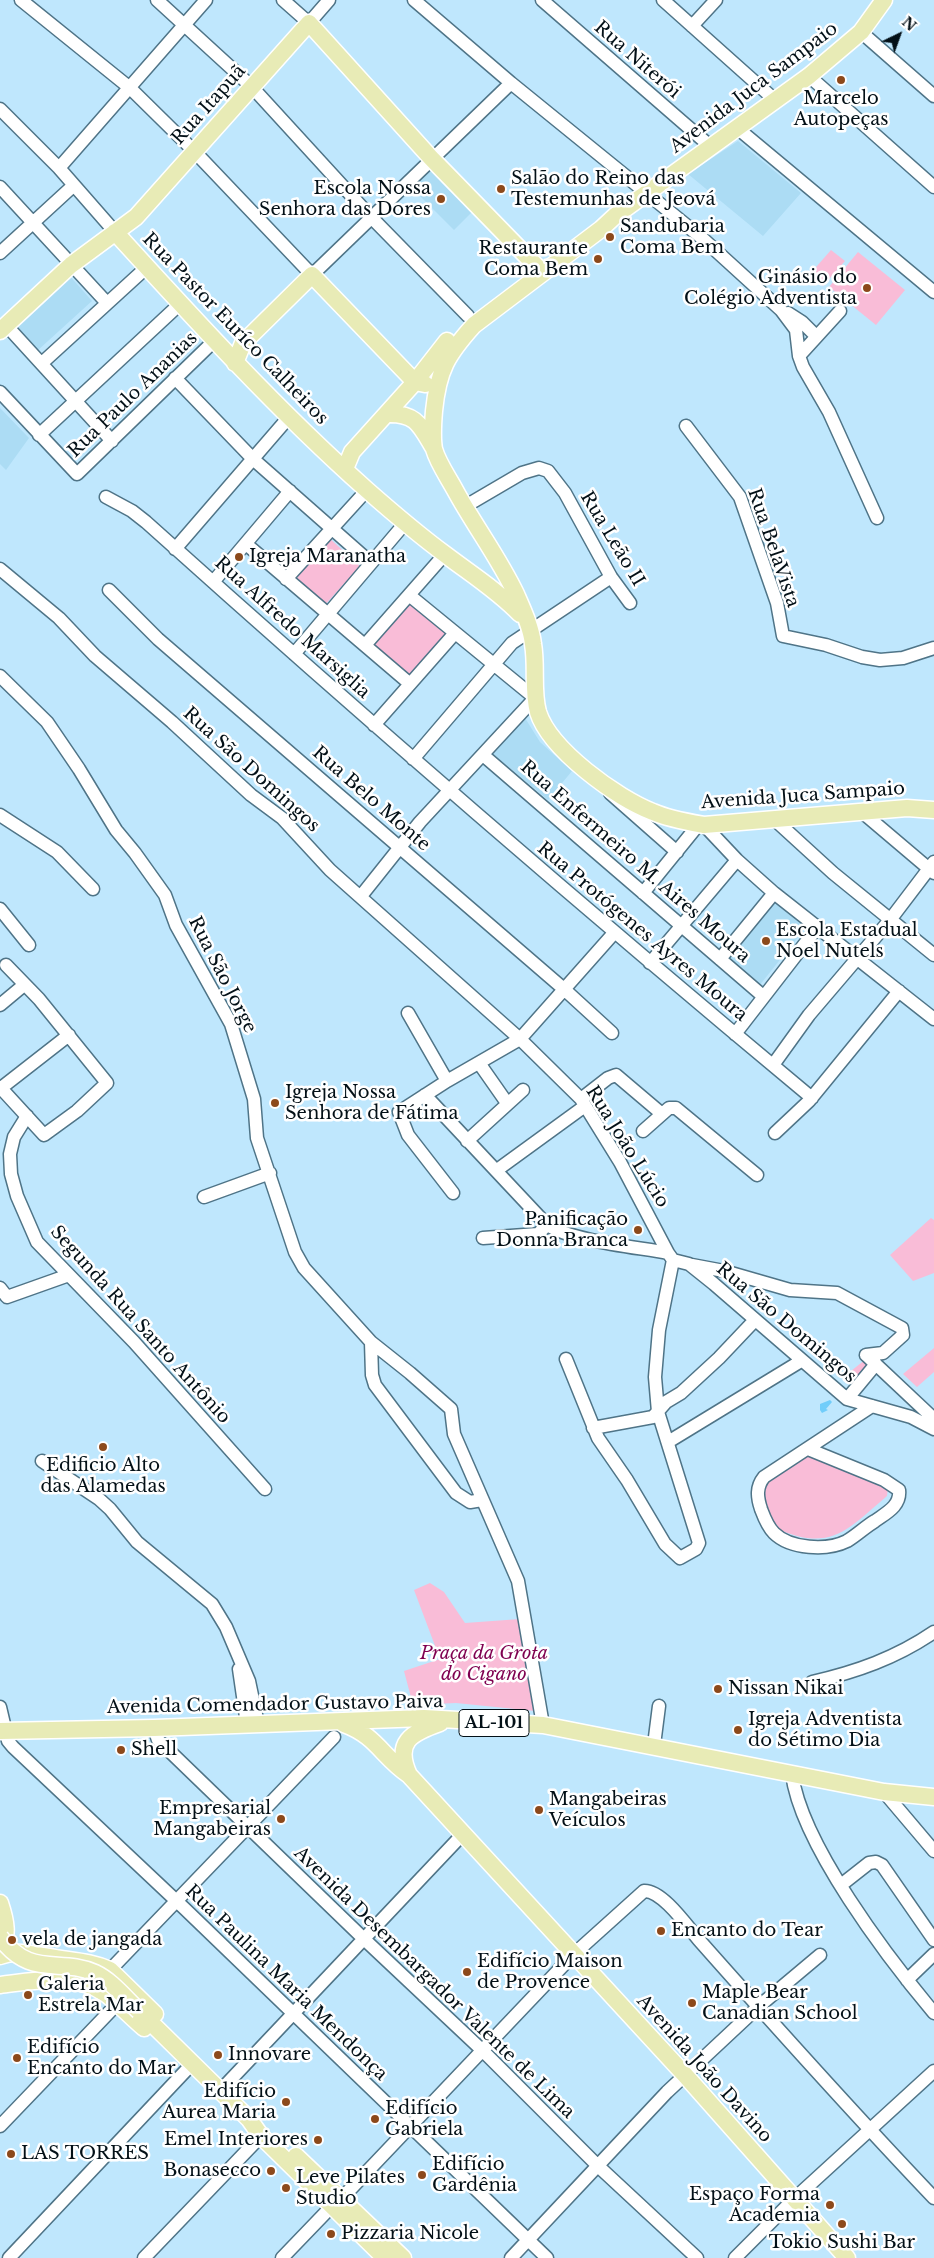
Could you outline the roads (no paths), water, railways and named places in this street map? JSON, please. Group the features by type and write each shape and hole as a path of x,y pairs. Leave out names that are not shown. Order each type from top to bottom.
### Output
{"main road":[{"name":"Avenida Juca Sampaio","path":"339,464 415,382 468,316 601,229 615,216 710,146 809,76 861,32 884,0"},
{"name":"Rua Itapuã","path":"3,328 71,264 105,237 136,217 309,23"},
{"path":"309,23 431,158 539,269"},
{"name":"Rua Pastor Euríco Calheiros","path":"115,232 218,345 289,417 367,490 444,554 505,598 528,625"},
{"name":"Avenida Juca Sampaio","path":"539,269 474,324 457,343 445,362 437,382 433,419 434,449 464,507 499,563 528,625 535,666 535,698 542,721 548,732 571,756 638,806 676,820 702,824 775,820 906,808 934,810"},
{"path":"235,363 242,343 312,275 415,382 428,384 437,382"},
{"path":"218,345 242,343"},
{"path":"387,414 401,414 415,420 434,449"},
{"path":"480,580 493,575 499,563"},
{"name":"Avenida Comendador Gustavo Paiva","path":"2,1731 252,1724 337,1730 424,1718 446,1721 543,1724 884,1792 934,1797"},
{"path":"409,1776 404,1760 405,1743 416,1731 446,1721"},
{"name":"Avenida João Davino","path":"337,1730 365,1733 393,1763 409,1776 685,2075 847,2258"},
{"path":"0,1904 6,1929 4,1943 0,1952"},
{"path":"0,1938 13,1952 26,1960 48,1966 93,1972 108,1982 249,2119 261,2136 403,2258"},
{"path":"0,1956 16,1952 27,1953 80,1960 110,1970 176,2036 175,2048"},
{"path":"2,1986 61,1979 78,1981 93,1986 117,2004 172,2053 190,2062"},
{"path":"249,2119 268,2130 337,2202 386,2258"}],"street":[{"path":"21,0 130,88 194,151 312,275 510,83"},
{"path":"157,0 252,87 370,218 468,316"},
{"path":"59,168 206,0"},
{"path":"283,0 309,23"},
{"name":"Rua Itapuã","path":"309,23 329,0"},
{"path":"414,0 510,83 702,238 782,310 802,322 816,336"},
{"name":"Rua Niterói","path":"542,0 710,146"},
{"path":"662,0 775,100"},
{"path":"692,26 716,0"},
{"path":"861,32 934,96"},
{"path":"809,76 934,187"},
{"name":"Rua Pastor Euríco Calheiros","path":"0,109 59,168 115,232"},
{"path":"736,128 934,292"},
{"path":"0,253 73,186"},
{"path":"0,187 107,303"},
{"path":"42,363 147,267"},
{"path":"0,392 39,435 181,303"},
{"path":"782,310 796,330 799,356 803,367 829,412 877,518"},
{"path":"799,356 840,311"},
{"path":"3,328 42,363 112,441"},
{"name":"Rua Paulo Ananias","path":"39,435 77,474 175,378 218,345"},
{"path":"175,378 253,459 371,563"},
{"path":"175,549 289,417"},
{"name":"Rua BelaVista","path":"686,426 740,497 777,603 783,636 826,645 862,657 880,660 903,658 934,648"},
{"name":"Rua Leão II","path":"464,507 522,473 534,469 544,469 552,474 565,493 611,577 630,603"},
{"path":"286,579 367,490"},
{"path":"213,582 290,491"},
{"name":"Rua Alfredo Marsiglia","path":"106,498 132,511 450,791"},
{"path":"294,654 406,522"},
{"path":"246,544 409,683"},
{"path":"365,645 444,554"},
{"name":"Rua São Domingos","path":"0,569 59,618 96,656 177,726 251,795 282,818 330,870 520,1039"},
{"path":"412,759 528,625 611,577"},
{"name":"Rua Belo Monte","path":"110,590 158,639 566,990 612,1033"},
{"path":"360,896 420,822 535,698 492,665 409,595"},
{"path":"374,724 455,633"},
{"name":"Rua São Jorge","path":"0,676 47,722 79,769 116,830 136,853 165,895 183,939 231,1024 254,1099 257,1138 295,1252 304,1268 370,1342 451,1410 454,1434 518,1581 543,1724"},
{"name":"Rua Enfermeiro M. Aires Moura","path":"483,755 764,996"},
{"path":"593,774 616,801 677,852"},
{"name":"Rua Protógenes Ayres Moura","path":"450,791 614,933 812,1098"},
{"path":"773,1065 809,1015 932,868 862,812"},
{"path":"0,815 57,852 93,889"},
{"path":"775,820 833,874 934,955"},
{"path":"643,893 702,824 737,860 774,893 934,1019"},
{"path":"650,963 737,860"},
{"path":"720,959 774,893"},
{"path":"0,909 29,945"},
{"path":"735,1034 817,928"},
{"path":"453,1193 408,1135 398,1112 446,1081 520,1039 566,990 614,933"},
{"path":"6,965 40,999 69,1035 107,1083 77,1111 44,1135 0,1088 69,1035"},
{"path":"0,1005 24,985"},
{"path":"775,1133 812,1098 899,991"},
{"path":"408,1014 446,1081"},
{"name":"Rua João Lúcio","path":"520,1039 583,1103 620,1162 670,1256"},
{"path":"478,1063 507,1103"},
{"path":"497,1170 583,1103 608,1078 616,1075 662,1114"},
{"path":"467,1141 523,1090"},
{"path":"425,1094 547,1225 538,1234 483,1238"},
{"path":"642,1131 669,1108 678,1110 756,1175"},
{"name":"Segunda Rua Santo Antônio","path":"27,1116 14,1137 10,1154 11,1174 17,1196 37,1242 134,1342 265,1489"},
{"path":"204,1197 270,1173"},
{"name":"Rua São Domingos","path":"547,1225 555,1230 670,1256 689,1264 847,1399 911,1417 934,1429"},
{"path":"566,1360 593,1428 665,1544 674,1555 682,1558 696,1549 699,1543 658,1412 655,1377 659,1330 670,1256"},
{"path":"689,1264 724,1271 790,1290 837,1293 897,1324 904,1332 898,1341 883,1354 866,1355 934,1419"},
{"path":"3,1292 69,1275"},
{"path":"593,1428 653,1417 719,1358 755,1320"},
{"path":"370,1342 372,1375 376,1385 456,1493 470,1502 482,1500"},
{"path":"668,1442 801,1361"},
{"path":"847,1399 876,1364"},
{"path":"808,1449 895,1485 899,1490 897,1502 892,1509 845,1542 824,1547 803,1545 782,1538 774,1533 764,1517 758,1500 759,1484 764,1477 872,1406"},
{"path":"42,1461 99,1499 110,1509 137,1542 212,1604 226,1626 253,1692 252,1724"},
{"path":"812,1682 859,1670 890,1658 934,1632"},
{"path":"654,1745 659,1706"},
{"path":"0,1707 2,1731"},
{"name":"Avenida Desembargador Valente de Lima","path":"154,1728 158,1740 246,1827 483,2051 598,2166 697,2258"},
{"path":"110,1970 337,1730"},
{"name":"Rua Paulina Maria Mendonça","path":"2,1731 13,1747 547,2258"},
{"path":"792,1774 795,1795 803,1815 841,1885 907,1980 934,2013"},
{"path":"884,1792 934,1851"},
{"path":"220,2091 462,1835"},
{"path":"841,1885 869,1863 876,1862 882,1865 934,1940"},
{"path":"282,2258 483,2051 574,1954 644,1891 649,1891 668,1904 868,2129 934,2198"},
{"path":"907,1980 934,1954"},
{"path":"511,2258 685,2075 758,2007 820,1956"},
{"path":"0,2126 117,2004"},
{"path":"9,2258 190,2062"},
{"path":"735,2258 794,2198 934,2071"},
{"path":"144,2258 261,2136"}],"water":[{"path":"830,1400 832,1402 826,1409 828,1410 822,1413 820,1404"}],"place":[{"name":"Marcelo Autopeças","path":"841,80"},
{"name":"Salão do Reino das Testemunhas de Jeová","path":"501,189"},
{"name":"Escola Nossa Senhora das Dores","path":"441,199"},
{"name":"Sandubaria Coma Bem","path":"610,237"},
{"name":"Restaurante Coma Bem","path":"598,259"},
{"name":"Ginásio do Colégio Adventista","path":"867,288"},
{"name":"Igreja Maranatha","path":"239,557"},
{"name":"Escola Estadual Noel Nutels","path":"766,941"},
{"name":"Igreja Nossa Senhora de Fátima","path":"275,1103"},
{"name":"Panificação Donna Branca","path":"638,1230"},
{"name":"Edificio Alto das Alamedas","path":"103,1447"},
{"name":"Nissan Nikai","path":"718,1689"},
{"name":"Igreja Adventista do Sétimo Dia","path":"738,1730"},
{"name":"Shell","path":"121,1750"},
{"name":"Mangabeiras Veículos","path":"539,1810"},
{"name":"Empresarial Mangabeiras","path":"281,1819"},
{"name":"Encanto do Tear","path":"661,1931"},
{"name":"vela de jangada","path":"12,1940"},
{"name":"Edifício Maison de Provence","path":"467,1972"},
{"name":"Galeria Estrela Mar","path":"28,1995"},
{"name":"Maple Bear Canadian School","path":"692,2003"},
{"name":"Innovare","path":"218,2055"},
{"name":"Edifício Encanto do Mar","path":"17,2058"},
{"name":"Edifício Aurea Maria","path":"286,2102"},
{"name":"Edifício Gabriela","path":"375,2119"},
{"name":"Emel Interiores","path":"318,2140"},
{"name":"LAS TORRES","path":"11,2154"},
{"name":"Bonasecco","path":"271,2171"},
{"name":"Edifício Gardênia","path":"422,2175"},
{"name":"Leve Pilates Studio","path":"286,2188"},
{"name":"Espaço Forma Academia","path":"830,2205"},
{"name":"Tokio Sushi Bar","path":"842,2224"},
{"name":"Pizzaria Nicole","path":"331,2234"}],"park label":[{"name":"Praça da Grota do Cigano","path":"484,1664"}]}
